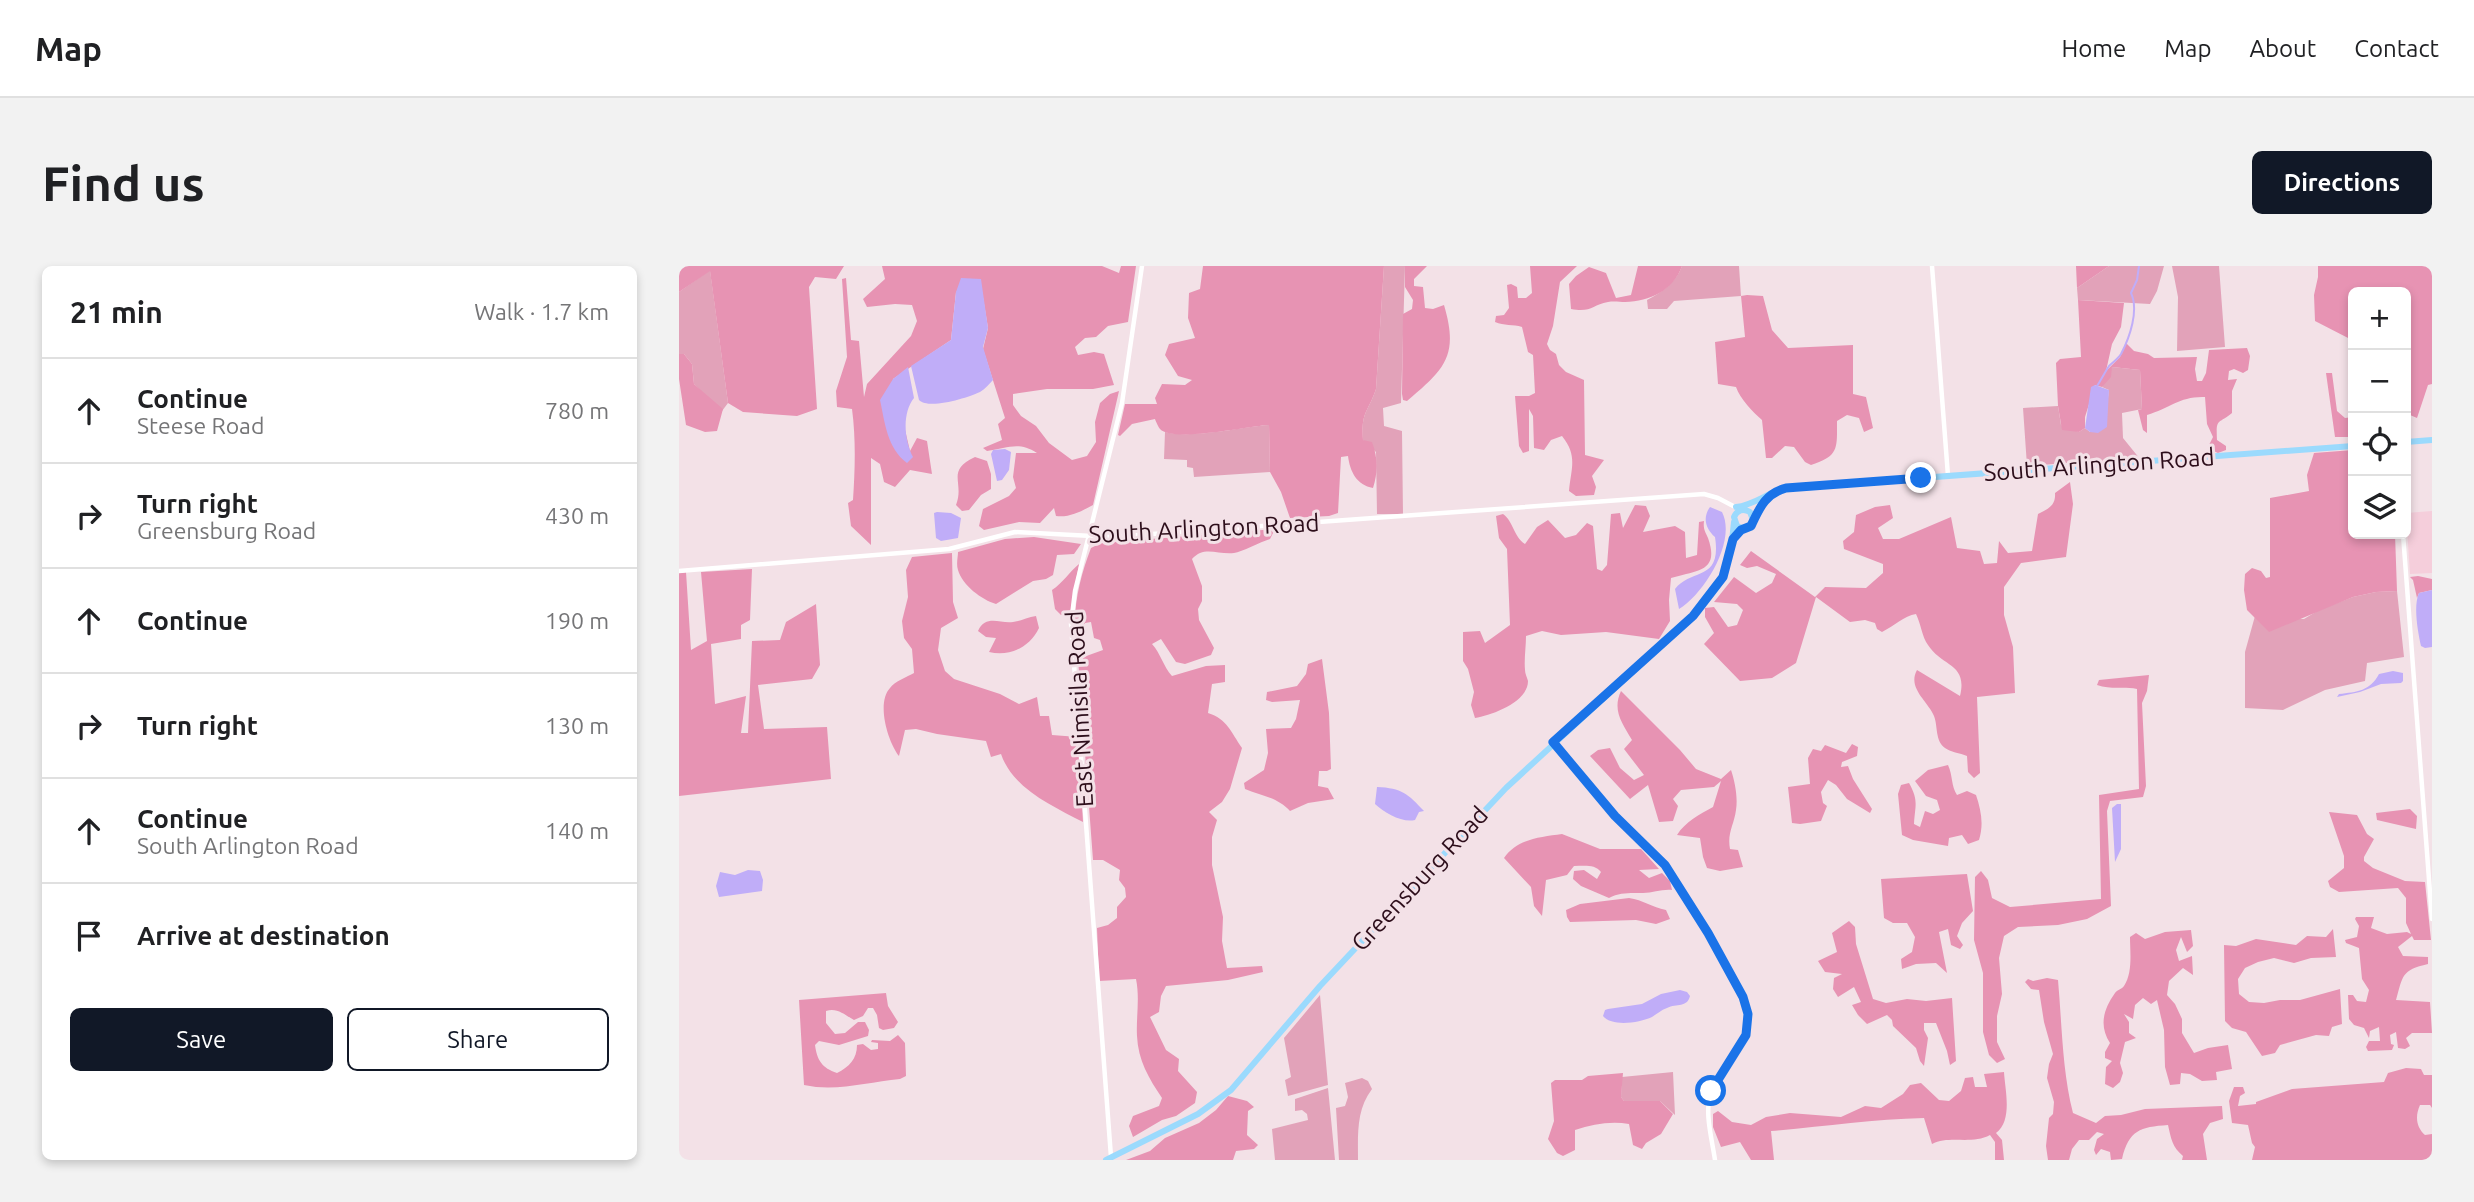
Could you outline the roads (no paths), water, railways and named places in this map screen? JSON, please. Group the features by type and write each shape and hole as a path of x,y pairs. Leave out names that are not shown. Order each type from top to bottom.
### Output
{"main road":[{"path":"2411,442 2432,440"},
{"name":"South Arlington Road","path":"1742,509 1762,502 1772,493 1786,488 2348,446"},
{"path":"1733,539 1751,526 1762,502"},
{"path":"1733,539 1734,520 1738,512 1742,509 1752,514 1753,520"},
{"path":"1734,520 1737,526 1744,529"},
{"name":"Greensburg Road","path":"1108,1159 1186,1121 1224,1096 1338,967 1506,788 1553,742 1686,623 1723,577 1733,539"}],"street":[{"name":"East Nimisila Road","path":"1108,1159 1071,624 1075,591 1122,403 1142,266"},
{"path":"1932,266 1948,476"},
{"name":"South Arlington Road","path":"679,571 949,549 1015,532 1090,537 1704,494 1742,509"},
{"path":"1728,505 1734,520"},
{"path":"2403,539 2432,919"},
{"path":"1553,742 1615,816 1665,865 1723,958 1746,1004 1748,1024 1744,1040 1715,1083 1710,1096 1709,1119 1715,1160"}],"waterway":[{"path":"2097,386 2109,366 2121,354 2127,340 2134,315 2131,293 2139,266"}]}
